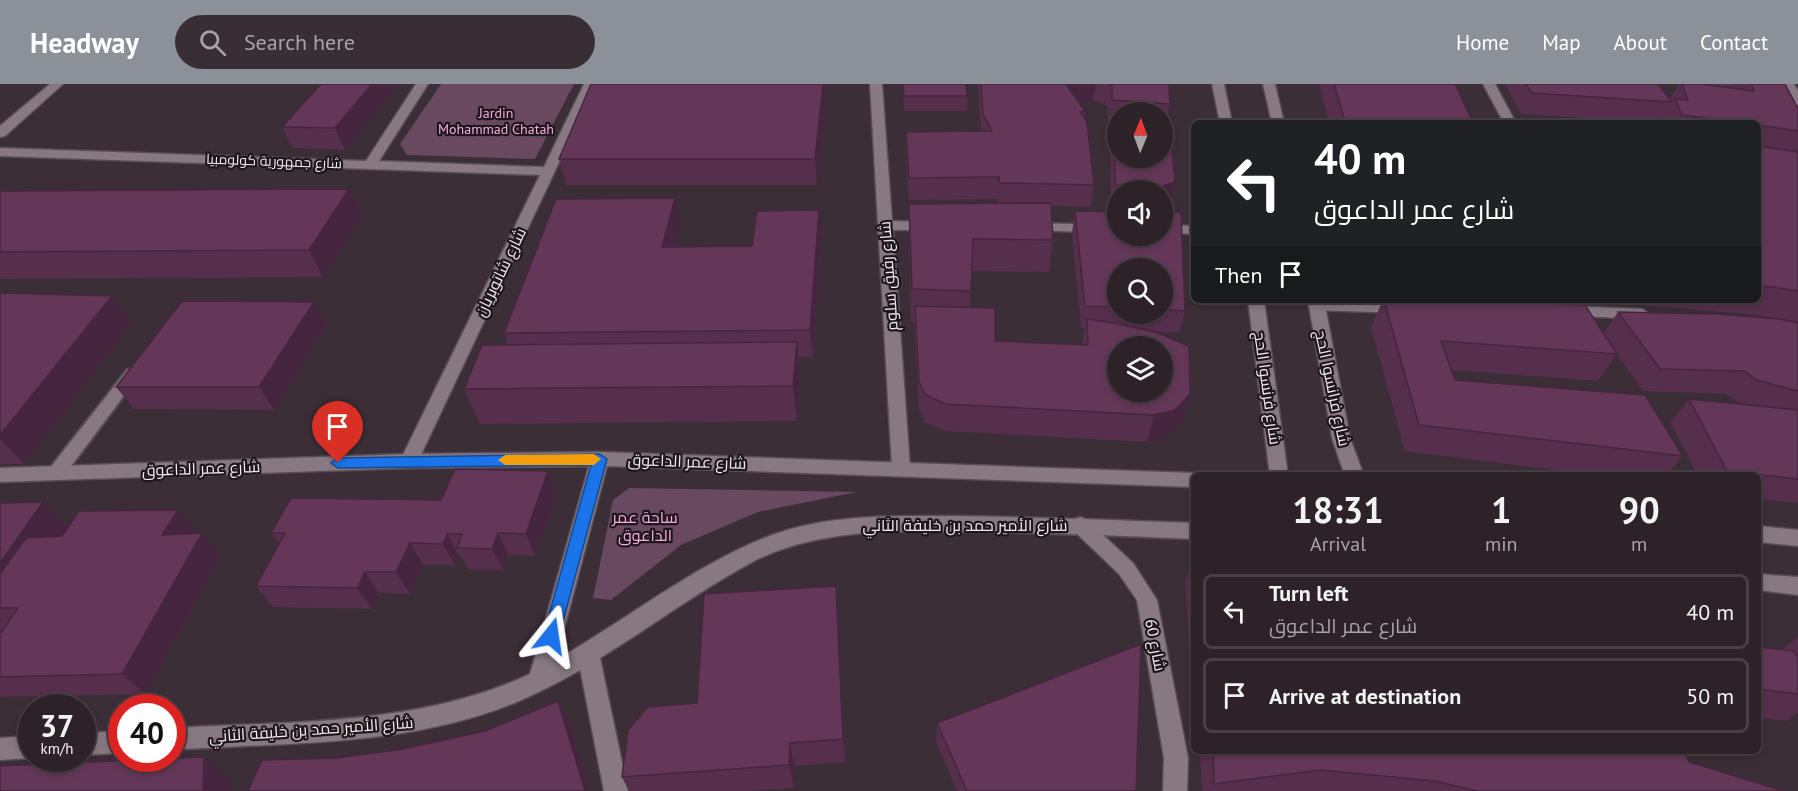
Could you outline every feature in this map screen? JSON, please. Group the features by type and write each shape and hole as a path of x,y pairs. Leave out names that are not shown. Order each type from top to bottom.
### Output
{"street":[{"path":"0,134 57,84"},
{"path":"370,164 422,84"},
{"name":"شارع شاتوبريان","path":"409,461 590,84"},
{"name":"شارع رفيق سلوم","path":"876,84 901,468"},
{"path":"1218,84 1225,120"},
{"path":"1269,84 1277,120"},
{"path":"1489,84 1508,120"},
{"path":"1788,84 1798,101"},
{"name":"شارع جمهورية كولومبيا","path":"0,152 549,171"},
{"path":"884,225 942,226"},
{"path":"1012,227 1107,229"},
{"path":"1173,229 1191,230"},
{"name":"شارع فرنسوا الحج","path":"1256,303 1278,472"},
{"path":"1316,303 1421,308"},
{"name":"شارع فرانسوا الحج","path":"1316,303 1341,438 1354,472"},
{"path":"1549,311 1593,306 1655,315"},
{"path":"539,681 600,459"},
{"name":"شارع عمر الداعوق","path":"0,475 409,461 600,459 1191,480"},
{"name":"شارع الأمير حمد بن خليفة الثاني","path":"186,738 385,726 432,719 477,707 539,681 723,567 755,550 795,536 861,524 1080,525 1191,531"},
{"name":"شارع 60","path":"1080,525 1125,566 1140,585 1147,600 1176,758 1175,791"},
{"path":"1761,534 1798,538"},
{"path":"1761,582 1798,586"},
{"path":"588,652 616,791"},
{"path":"0,749 18,748"}],"lane":[{"path":"56,473 141,362"}],"green space":[{"name":"Jardin Mohammad Chatah","path":"441,84 574,84 535,159 407,155 400,144"},
{"name":"ساحة عمر الداعوق","path":"629,488 857,492 758,512 681,545 611,600 593,598 613,500"}],"building":[{"path":"321,84 372,84 335,128 282,127"},
{"path":"591,84 823,84 815,159 559,159"},
{"path":"903,84 966,84 967,96 904,96"},
{"path":"981,84 1066,84 1085,111 1080,112 1087,122 1094,185 999,183 999,177 909,178 906,132 992,131 983,114"},
{"path":"1109,84 1169,84 1170,102 1112,100 1112,85"},
{"path":"1334,84 1455,84 1472,120 1345,120"},
{"path":"1526,84 1658,84 1672,102 1532,93"},
{"path":"1682,84 1702,84 1754,91 1751,84 1785,84 1798,109 1798,131 1761,125 1761,120 1720,120 1682,115 1675,99 1688,100"},
{"path":"1761,146 1798,152 1798,291 1761,286"},
{"path":"1173,161 1175,182 1173,183 1173,180 1115,180 1115,168 1173,168"},
{"path":"349,189 309,250 0,252 0,191"},
{"path":"675,198 662,247 752,246 757,211 819,210 810,330 504,333 556,199"},
{"path":"1051,203 1053,240 973,239 971,291 912,289 909,204"},
{"path":"1075,211 1107,212 1107,246 1173,246 1173,212 1181,212 1185,311 1173,310 1173,258 1107,258 1107,307 1085,306"},
{"path":"0,293 112,296 0,435"},
{"path":"182,301 314,302 259,387 116,387"},
{"path":"1385,303 1585,305 1617,354 1441,341 1455,380 1645,395 1683,456 1419,425"},
{"path":"915,306 995,308 995,341 1088,345 1087,319 1107,322 1107,324 1120,324 1165,336 1107,336 1107,402 1173,402 1173,339 1189,346 1190,394 1175,410 1154,415 945,404 926,395 919,382"},
{"path":"1618,312 1717,314 1780,319 1798,323 1798,391 1757,380 1744,371 1660,369"},
{"path":"797,342 793,386 464,389 482,345"},
{"path":"1689,399 1798,410 1798,479 1761,475 1761,472 1727,471"},
{"path":"455,469 548,471 526,534 498,533 492,549 457,548 462,534 447,534 443,544 410,543 396,572 365,572 357,588 256,586 285,533 271,533 291,498 441,500"},
{"path":"43,502 0,563 0,503"},
{"path":"178,510 162,535 202,533 122,674 0,677 0,634 18,608 0,608 0,574 26,538 62,536 79,511"},
{"path":"836,586 843,739 790,743 789,765 622,777 628,730 648,707 697,703 704,594"},
{"path":"1141,644 1136,791 967,791 937,723"},
{"path":"1761,647 1794,651 1798,658 1798,694 1761,689"},
{"path":"558,701 585,791 248,791 262,760 337,758 403,749 485,731"},
{"path":"1213,754 1686,754 1689,762 1783,791 1477,791 1435,781 1320,770 1214,784"},
{"path":"204,757 203,791 0,791 0,766 18,765 18,772 96,772 96,762 108,761 108,772 186,772 186,758"}],"slow traffic":[{"path":"505,460 594,459"}],"route":[{"path":"338,463 600,459 551,636"}]}
